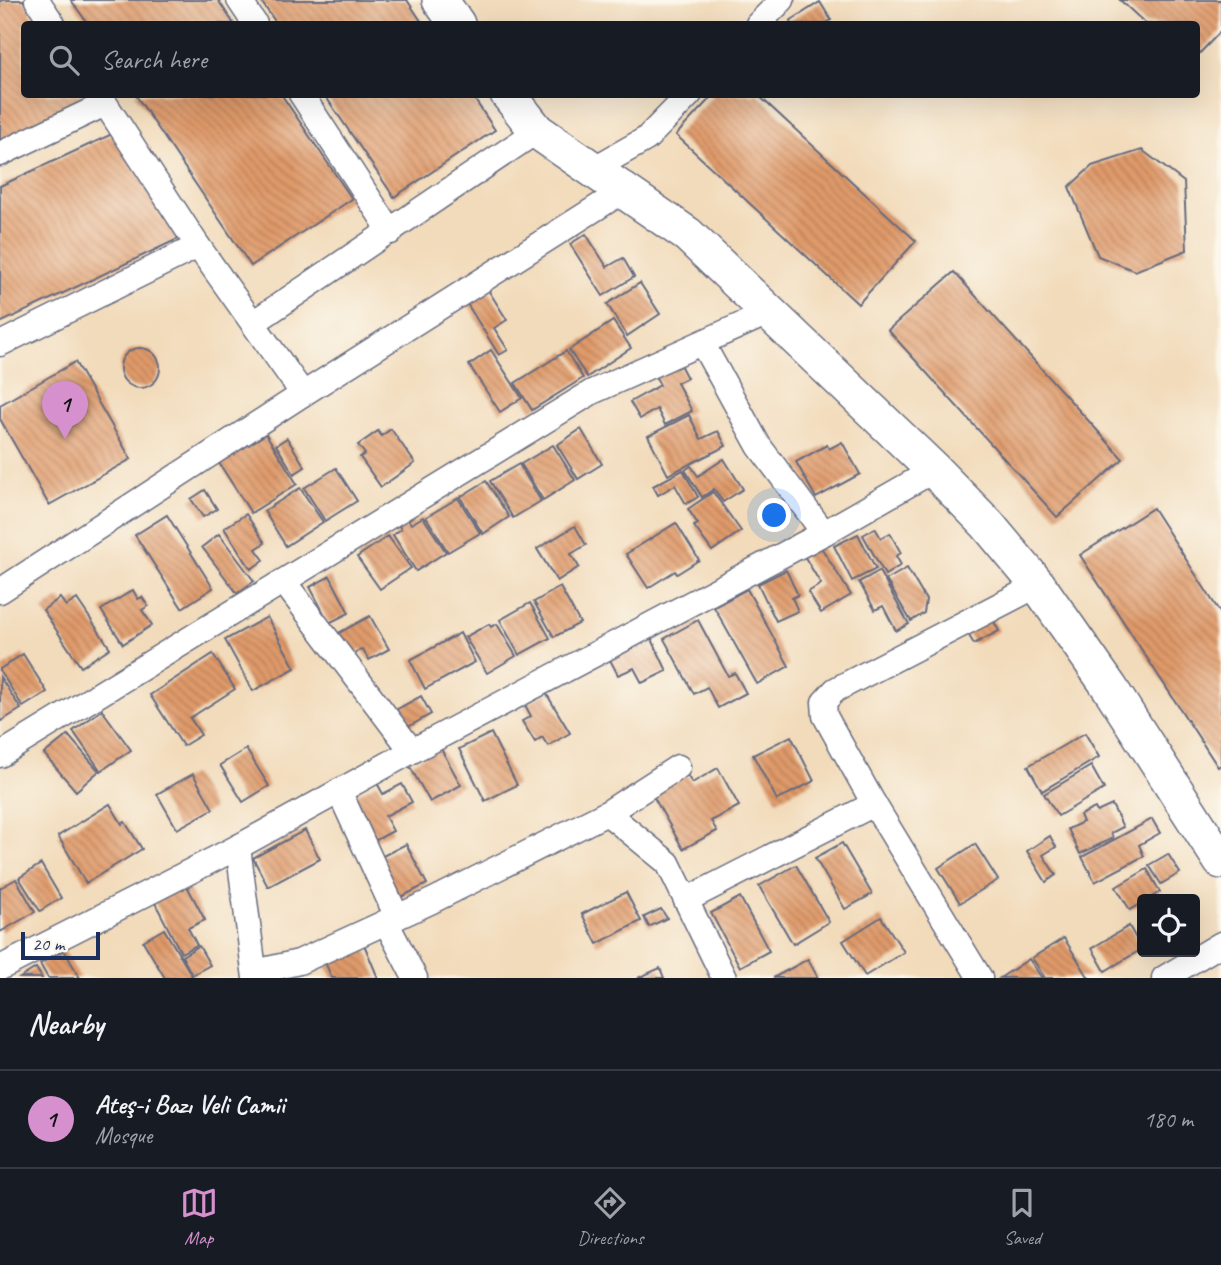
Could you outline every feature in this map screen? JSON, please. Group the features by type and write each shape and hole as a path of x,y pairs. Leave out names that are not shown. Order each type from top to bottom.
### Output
{"street":[{"path":"37,0 51,21"},
{"path":"239,0 253,21"},
{"path":"440,0 455,21"},
{"path":"761,21 782,0"},
{"path":"304,98 391,232"},
{"path":"511,98 537,131 688,235 987,524 1038,585 1110,688 1221,861"},
{"path":"593,169 646,139 686,98"},
{"path":"0,154 102,99 198,246 303,394"},
{"path":"253,323 537,131"},
{"path":"0,591 623,191"},
{"path":"0,344 198,246"},
{"path":"0,755 592,392 768,313"},
{"path":"702,343 759,446 824,533"},
{"path":"0,968 238,847 412,751 824,533 934,470"},
{"path":"284,582 412,751"},
{"path":"980,978 874,804 825,716 824,702 835,690 1038,585"},
{"path":"238,847 255,975 299,962 392,919 607,813 678,767"},
{"path":"339,791 415,978"},
{"path":"686,900 874,804"},
{"path":"607,813 668,863 724,978"},
{"path":"1164,978 1221,944"}],"building":[{"path":"23,0 36,21 21,21 21,98 83,98 85,101 0,141 0,1"},
{"path":"71,0 218,0 232,21 86,21"},
{"path":"260,0 407,0 421,21 275,21"},
{"path":"1120,0 1221,0 1221,31 1200,53 1200,21 1143,21"},
{"path":"820,2 831,20 830,21 790,21"},
{"path":"138,98 284,98 352,199 251,266"},
{"path":"327,98 474,98 495,130 394,197"},
{"path":"710,98 761,98 916,241 858,304 676,135"},
{"path":"112,134 182,237 0,323 0,186"},
{"path":"1142,150 1184,182 1187,250 1135,271 1098,256 1069,187 1092,166"},
{"path":"586,234 607,267 623,258 634,277 603,296 570,244"},
{"path":"954,272 1123,459 1057,517 888,330"},
{"path":"640,283 660,314 627,336 607,304"},
{"path":"485,285 507,320 494,328 508,350 499,355 464,299"},
{"path":"613,321 631,348 587,377 569,350"},
{"path":"140,348 148,349 154,354 159,360 159,376 154,382 148,387 140,388 132,387 126,382 121,376 120,368 121,360 126,354 132,349"},
{"path":"491,350 522,398 500,412 469,365"},
{"path":"566,351 583,378 532,410 515,383"},
{"path":"676,357 687,378 677,383 692,411 665,425 657,409 640,419 630,402 660,385 652,370"},
{"path":"75,362 131,459 49,505 0,419 0,405"},
{"path":"689,415 701,439 718,431 726,446 668,475 648,436"},
{"path":"391,429 415,463 381,487 360,457 365,454 358,445 378,431 381,436"},
{"path":"581,429 602,464 578,479 557,445"},
{"path":"266,434 297,484 251,513 219,463"},
{"path":"287,438 305,467 294,474 276,445"},
{"path":"842,442 860,474 816,498 796,462 827,445 829,449"},
{"path":"553,445 575,480 543,500 521,464"},
{"path":"724,459 743,489 723,502 714,489 702,497 685,470 691,466 698,476"},
{"path":"519,464 541,501 513,518 490,481"},
{"path":"336,468 357,501 325,521 304,488"},
{"path":"683,470 698,497 686,504 675,485 658,495 653,486"},
{"path":"486,481 509,517 483,534 460,497"},
{"path":"300,488 323,522 286,546 264,511"},
{"path":"205,490 217,509 203,517 191,499"},
{"path":"713,492 741,531 712,551 694,526 698,524 688,509"},
{"path":"458,498 480,533 448,552 426,517"},
{"path":"1153,508 1221,614 1221,765 1218,767 1080,555"},
{"path":"246,514 265,543 256,549 264,560 251,569 224,528"},
{"path":"167,515 213,588 182,608 135,535"},
{"path":"406,516 411,524 423,517 446,552 416,571 393,535 401,529 397,522"},
{"path":"676,523 699,560 648,588 626,554"},
{"path":"575,526 586,545 571,554 579,567 557,581 537,549"},
{"path":"875,528 881,538 890,533 901,553 896,556 901,565 885,575 863,535"},
{"path":"219,534 254,581 237,593 202,547"},
{"path":"858,534 876,569 852,581 834,546"},
{"path":"388,536 411,568 380,589 357,557"},
{"path":"819,544 851,595 821,613 808,592 821,584 803,554"},
{"path":"907,568 926,600 924,613 911,621 886,580"},
{"path":"786,570 798,595 792,598 798,611 776,621 758,584"},
{"path":"879,571 909,624 896,631 883,606 875,610 859,582"},
{"path":"330,576 349,613 329,623 310,587"},
{"path":"560,587 580,623 554,637 534,602"},
{"path":"747,589 789,666 757,684 714,607"},
{"path":"133,590 138,599 142,597 148,606 142,610 152,625 123,644 101,610"},
{"path":"60,598 66,606 77,599 110,648 81,667 43,610"},
{"path":"530,603 550,638 519,655 500,620"},
{"path":"370,616 389,649 369,660 362,649 350,656 337,634"},
{"path":"991,616 999,631 974,644 965,629"},
{"path":"267,617 295,668 253,691 225,640"},
{"path":"698,620 728,676 735,673 746,693 718,708 707,687 694,694 664,639"},
{"path":"489,624 491,627 497,624 516,656 487,673 465,637"},
{"path":"460,633 475,662 425,689 410,660"},
{"path":"651,637 667,671 642,683 634,668 618,675 609,658"},
{"path":"23,654 47,692 23,707 0,669"},
{"path":"213,654 235,689 190,718 201,735 183,746 150,695"},
{"path":"0,677 21,709 1,721 0,719"},
{"path":"546,693 570,733 548,746 542,737 535,742 522,721 531,716 525,705"},
{"path":"421,696 431,714 401,731 390,713"},
{"path":"102,710 131,750 101,771 73,731"},
{"path":"491,733 517,785 485,801 459,749"},
{"path":"1085,733 1099,757 1042,791 1028,766"},
{"path":"68,735 99,771 76,791 44,754"},
{"path":"791,736 814,781 777,800 753,755"},
{"path":"440,747 461,785 430,802 409,765"},
{"path":"246,749 269,786 243,802 220,765"},
{"path":"1091,766 1104,789 1058,816 1044,794"},
{"path":"718,768 739,806 711,821 717,831 683,849 652,794 687,775 692,783"},
{"path":"193,774 213,809 177,829 157,794"},
{"path":"377,783 383,794 402,784 412,802 385,816 393,831 369,844 345,801"},
{"path":"110,804 142,849 86,883 58,836"},
{"path":"1112,805 1123,827 1111,833 1113,838 1080,854 1068,829 1083,822 1080,815 1095,808 1097,812"},
{"path":"1152,819 1160,833 1139,845 1144,856 1095,882 1082,857"},
{"path":"305,830 320,859 268,887 253,858"},
{"path":"1050,836 1056,847 1043,855 1056,875 1046,882 1027,851"},
{"path":"842,843 872,894 845,909 815,858"},
{"path":"406,844 427,884 397,899 377,859"},
{"path":"975,844 998,880 960,903 938,868"},
{"path":"1168,854 1180,873 1161,884 1149,865"},
{"path":"41,864 61,898 40,911 19,878"},
{"path":"796,865 829,922 793,944 759,886"},
{"path":"1147,869 1160,892 1137,894 1137,906 1130,910 1116,887"},
{"path":"16,879 35,912 0,932 0,888"},
{"path":"186,884 205,920 188,928 197,945 181,953 154,901"},
{"path":"626,892 641,921 597,944 582,914"},
{"path":"740,897 769,951 740,967 711,913"},
{"path":"661,909 667,918 649,927 644,917"},
{"path":"881,917 904,952 865,976 843,941"},
{"path":"1129,926 1137,940 1137,952 1105,971 1092,948"},
{"path":"164,929 192,976 189,978 165,978 143,941"},
{"path":"1064,938 1089,978 1045,978 1032,958"},
{"path":"363,942 378,978 332,978 323,958"},
{"path":"199,946 210,965 192,975 182,956"},
{"path":"64,950 80,978 48,978 40,964"},
{"path":"808,959 818,978 773,978"},
{"path":"1029,959 1042,978 1000,978"},
{"path":"36,968 42,978 20,978"},
{"path":"660,968 664,978 638,978"}],"place":[{"name":"Ateş-i Bazı Veli Camii","path":"65,439"}]}
